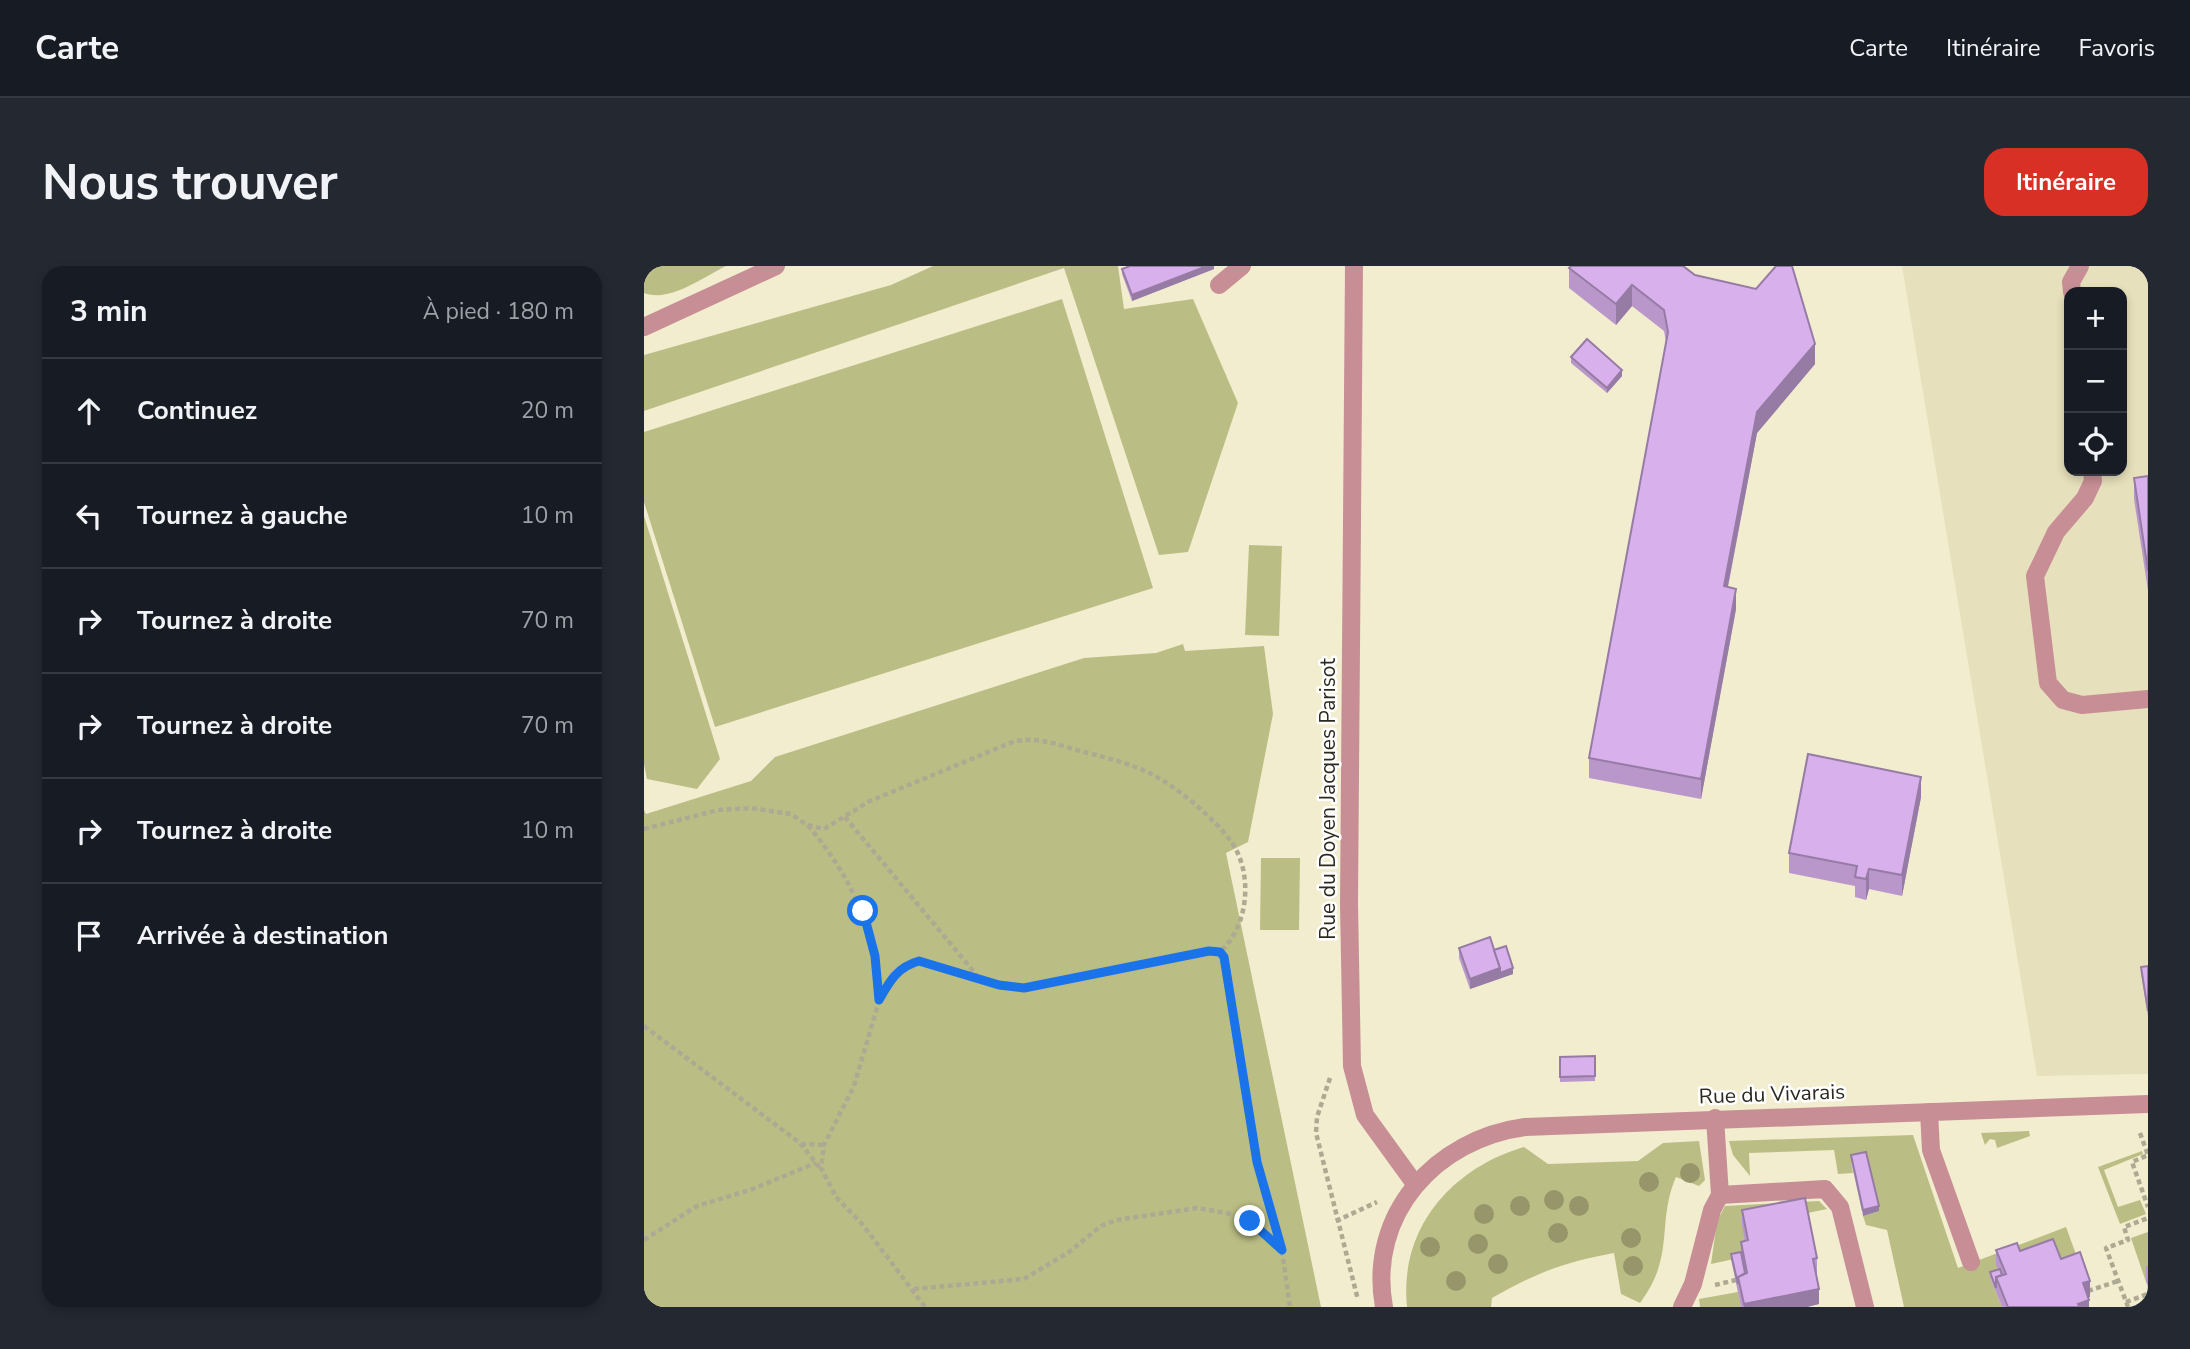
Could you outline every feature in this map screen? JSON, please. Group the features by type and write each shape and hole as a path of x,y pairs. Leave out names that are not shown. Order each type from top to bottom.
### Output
{"street":[{"path":"645,322 776,266"},
{"path":"1219,285 1242,266"},
{"name":"Rue du Doyen Jacques Parisot","path":"1354,266 1349,890 1352,1066 1364,1115 1415,1184"},
{"path":"2072,287 2071,282 2080,266"},
{"path":"2092,476 2085,498 2056,532 2035,576 2048,683 2063,700 2082,705 2148,699"},
{"name":"Rue du Vivarais","path":"1415,1184 1438,1161 1474,1138 1525,1127 2148,1104"},
{"path":"1929,1112 1931,1150 1971,1262"},
{"path":"1682,1307 1693,1284 1712,1210 1720,1195 1716,1118"},
{"path":"1384,1307 1384,1258 1401,1205 1415,1184"},
{"path":"1720,1195 1825,1189 1834,1196 1840,1207 1865,1307"}],"path":[{"path":"807,825 824,829 870,801 1021,739 1046,742 1131,765 1163,780 1231,841 1242,870 1244,907 1237,932 1220,952"},
{"path":"644,830 718,810 741,808 792,814 807,825 835,859 863,911 875,956 879,1000"},
{"path":"845,817 979,979"},
{"path":"821,1168 824,1145 854,1086 879,1000 893,975 908,964 919,961 999,985 1024,988 1209,951 1220,952 1224,957 1257,1162 1282,1250 1290,1307"},
{"path":"644,1026 800,1143 821,1168 836,1197 863,1224 925,1307"},
{"path":"2140,1133 2148,1155 2132,1162 2148,1207"},
{"path":"800,1143 824,1145"},
{"path":"644,1240 697,1206 750,1190 816,1163"},
{"path":"1336,1221 1381,1199 1401,1205"},
{"path":"914,1289 1024,1279 1069,1252 1101,1226 1116,1220 1196,1208 1227,1213 1250,1221 1282,1250"},
{"path":"2148,1218 2124,1227 2128,1240 2106,1248 2127,1304 2148,1294"},
{"path":"2088,1291 2118,1281"}],"shaded area":[{"path":"1902,266 2148,266 2148,1074 2037,1076"}],"green space":[{"path":"644,266 726,266 675,292 654,295 644,293"},
{"path":"933,266 1118,266 1124,309 1193,299 1238,403 1188,552 1159,555 1064,268 644,411 644,355 891,285"},
{"path":"1062,299 1153,588 715,727 644,502 644,432"},
{"path":"644,516 720,759 697,789 647,779 644,764"},
{"path":"1249,545 1282,546 1279,636 1245,635"},
{"path":"1183,644 1185,651 1264,646 1273,714 1248,842 1226,853 1321,1307 644,1307 644,810 646,814 751,781 775,757 1084,658 1156,653"},
{"path":"1261,858 1300,858 1299,930 1260,930"},
{"path":"2029,1131 2030,1136 1997,1148 1995,1140 1990,1139 1985,1145 1981,1133"},
{"path":"1913,1135 1958,1268 2066,1227 2081,1268 1997,1265 2000,1274 1990,1278 2002,1307 1904,1307 1887,1230 1866,1225 1863,1216 1879,1211 1851,1161 1853,1173 1838,1174 1834,1150 1749,1153 1750,1176 1733,1155 1729,1141"},
{"path":"1699,1141 1705,1180 1699,1186 1676,1177 1667,1209 1658,1270 1640,1303 1621,1294 1614,1253 1580,1260 1537,1275 1492,1298 1491,1307 1407,1307 1407,1278 1412,1252 1422,1227 1436,1205 1453,1186 1474,1170 1524,1147 1548,1164 1638,1161 1663,1143"},
{"path":"2142,1151 2143,1154 2104,1170 2118,1207 2140,1200 2146,1214 2120,1224 2098,1167"},
{"path":"1819,1201 1827,1209 1743,1226 1748,1256 1711,1264 1717,1221 1725,1206"},
{"path":"2148,1232 2148,1282 2146,1282 2131,1238"},
{"path":"1738,1292 1741,1307 1700,1307 1699,1299"}],"building":[{"path":"1130,266 1207,266 1132,295 1122,269"},
{"path":"1683,266 1695,275 1756,289 1776,266 1792,266 1815,344 1757,412 1724,586 1736,589 1701,779 1589,758 1668,332 1664,310 1632,285 1616,304 1569,268"},
{"path":"1587,339 1622,370 1607,388 1571,357"},
{"path":"2148,476 2148,571 2134,478"},
{"path":"1808,754 1921,777 1902,875 1869,869 1866,879 1855,877 1857,866 1789,853"},
{"path":"1490,937 1500,968 1470,979 1459,948"},
{"path":"1506,946 1513,968 1500,973 1494,950"},
{"path":"2148,966 2148,1011 2141,967"},
{"path":"1595,1056 1595,1076 1560,1077 1560,1057"},
{"path":"1866,1152 1879,1206 1863,1210 1851,1155"},
{"path":"1805,1198 1817,1258 1813,1259 1819,1289 1744,1304 1738,1277 1747,1273 1741,1242 1748,1240 1742,1210"},
{"path":"2053,1239 2061,1259 2080,1252 2090,1281 2083,1283 2089,1300 2078,1304 2080,1307 2008,1307 1996,1277 2006,1274 1996,1250 2017,1243 2020,1251"},
{"path":"1741,1252 1745,1273 1738,1277 1738,1284 1731,1254"},
{"path":"2000,1269 2002,1275 1996,1277 1996,1288 1990,1272"}],"route":[{"path":"863,911 875,956 879,1000 893,975 908,964 919,961 999,985 1024,988 1209,951 1220,952 1224,957 1257,1162 1282,1250 1250,1221"}]}
